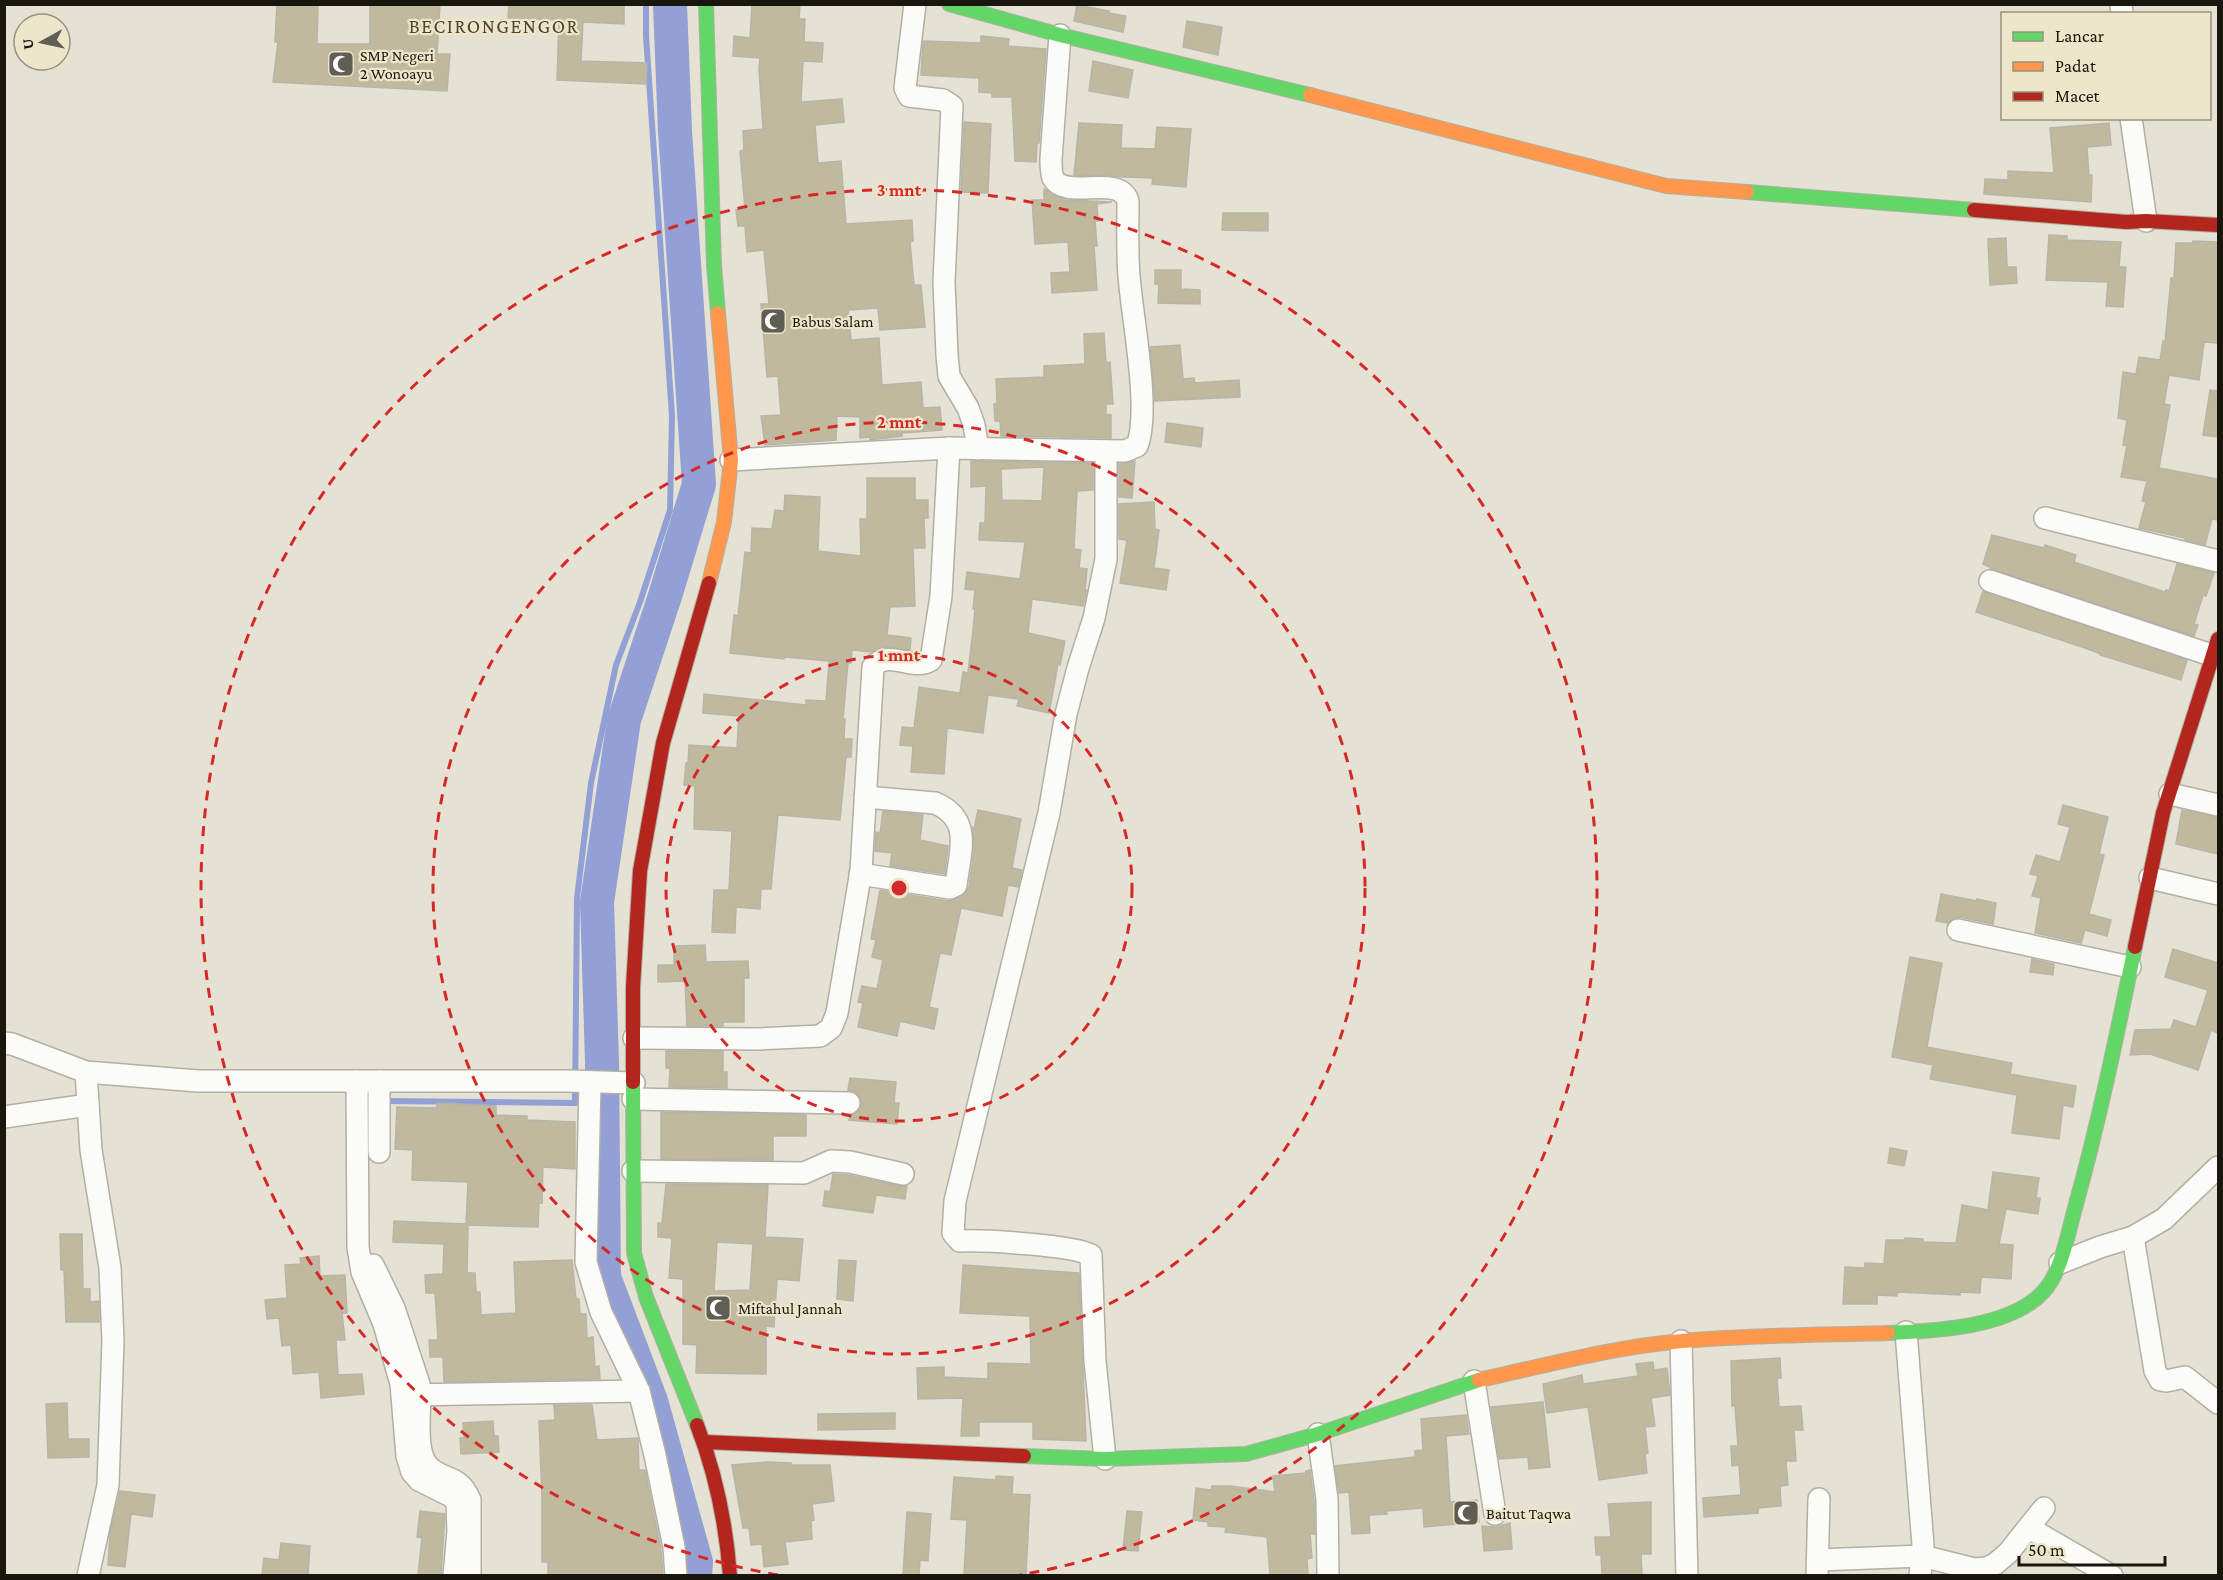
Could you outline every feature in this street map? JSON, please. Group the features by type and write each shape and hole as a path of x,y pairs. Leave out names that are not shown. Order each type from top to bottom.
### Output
{"street":[{"path":"706,4 714,265 731,460 724,522 706,597 663,744 640,871 630,1088 634,1253 642,1285 705,1442 727,1527 730,1575"},
{"path":"915,4 904,88 909,96 943,100 952,106 945,282 947,355 949,376 968,408 974,425 978,449"},
{"path":"949,4 1666,186 2126,222 2146,220 2218,225"},
{"path":"731,460 949,448 1125,451 1137,446 1141,435 1141,394 1129,274 1128,201 1126,195 1117,189 1070,187 1058,183 1052,177 1051,159 1060,34"},
{"path":"2131,120 2146,220"},
{"path":"634,1038 759,1039 820,1036 831,1028 837,1013 860,874 873,667 884,658 919,664 931,660 941,596 949,448"},
{"path":"1105,1459 1095,1361 1091,1255 1072,1250 989,1241 960,1241 953,1233 952,1219 964,1160 1049,813 1066,714 1094,618 1106,559 1106,451"},
{"path":"2045,518 2218,561"},
{"path":"705,1442 1105,1459 1246,1454 1318,1434 1474,1381 1620,1349 1681,1341 1906,1332 1980,1324 2024,1307 2044,1292 2060,1263 2108,1077 2163,813 2216,648 1990,581"},
{"path":"2170,794 2218,805"},
{"path":"860,874 950,888 956,885 962,833 953,814 945,807 934,803 865,798"},
{"path":"2150,878 2218,894"},
{"path":"1958,930 2130,967"},
{"path":"4,1043 86,1072 357,1095 380,1089 583,1082 630,1088 849,1103"},
{"path":"86,1072 91,1150 110,1268 113,1341 108,1485 88,1575"},
{"path":"583,1082 586,1262 602,1312 639,1391 674,1547 676,1575"},
{"path":"379,1152 380,1089"},
{"path":"357,1095 358,1247 384,1324 412,1395 420,1451 427,1465 434,1471 457,1481 466,1490 470,1500 470,1575"},
{"path":"4,1117 88,1105"},
{"path":"633,1171 804,1173 831,1161 850,1162 903,1174"},
{"path":"2060,1263 2133,1237 2164,1219 2218,1167"},
{"path":"2133,1237 2155,1371 2160,1380 2185,1377 2218,1403"},
{"path":"1906,1332 1922,1534 1921,1566"},
{"path":"1681,1341 1687,1575"},
{"path":"1474,1381 1495,1514"},
{"path":"412,1395 639,1391"},
{"path":"412,1395 407,1456 412,1472 419,1480 453,1497 457,1504 458,1531 454,1575"},
{"path":"1318,1434 1327,1499 1328,1575"},
{"path":"1819,1499 1818,1568 1921,1566 1986,1568 2008,1553 2044,1508"},
{"path":"2029,1528 2112,1575"}],"building":[{"path":"277,4 318,4 317,44 370,44 370,4 440,4 437,54 450,54 447,91 273,82 278,42 275,42"},
{"path":"509,4 624,4 624,24 583,22 581,61 647,63 646,84 557,80 559,20 508,18"},
{"path":"752,4 800,4 799,19 805,19 804,42 823,43 822,62 803,61 801,102 842,99 844,122 815,125 818,163 841,161 846,224 912,220 913,241 910,242 914,285 921,285 925,327 880,330 878,308 848,310 851,340 879,338 882,385 921,382 923,408 940,407 942,430 902,433 902,436 870,440 870,437 860,438 860,417 837,416 836,440 765,445 761,416 781,415 778,376 767,377 761,304 769,304 764,250 747,252 745,226 738,226 736,210 745,209 740,151 744,150 743,131 763,129 760,58 733,56 734,36 750,38"},
{"path":"1077,5 1126,16 1123,32 1074,21"},
{"path":"1187,21 1222,27 1218,55 1183,47"},
{"path":"981,36 1009,39 1008,46 1046,49 1036,162 1015,161 1012,97 992,97 992,93 979,92 979,78 921,75 923,41 981,43"},
{"path":"1093,61 1133,70 1128,98 1089,91"},
{"path":"964,122 991,124 988,193 961,192"},
{"path":"1079,123 1122,125 1121,148 1155,149 1157,127 1191,129 1186,187 1152,184 1153,178 1074,175"},
{"path":"2109,123 2111,145 2087,147 2089,175 2092,175 2091,202 1984,194 1985,179 2008,180 2008,171 2054,173 2050,128"},
{"path":"1044,189 1065,200 1112,202 1097,204 1098,221 1095,221 1097,246 1094,246 1097,290 1052,293 1051,273 1070,272 1068,242 1035,244 1032,200 1044,200"},
{"path":"1223,213 1268,213 1268,231 1222,230"},
{"path":"2049,235 2067,236 2067,240 2121,242 2119,267 2126,267 2123,307 2106,306 2108,282 2046,280"},
{"path":"2006,238 2007,267 2016,267 2017,283 1990,285 1988,239"},
{"path":"2193,241 2218,242 2218,343 2204,342 2199,380 2169,375 2164,404 2170,405 2159,468 2218,479 2218,520 2212,519 2205,545 2139,528 2146,502 2142,501 2147,481 2121,477 2127,446 2123,445 2127,420 2118,418 2123,372 2136,374 2139,357 2160,360 2163,341 2165,342 2171,278 2174,278 2176,243 2193,243"},
{"path":"1155,270 1181,270 1181,289 1200,290 1200,304 1158,303 1159,284 1155,284"},
{"path":"1104,333 1106,363 1110,362 1113,404 1106,404 1106,414 1111,415 1111,438 1001,436 1000,421 995,421 996,379 1044,377 1044,366 1085,364 1084,334"},
{"path":"1180,345 1183,379 1194,378 1195,383 1239,380 1240,397 1155,401 1150,347"},
{"path":"2210,390 2218,391 2218,437 2203,435"},
{"path":"1167,423 1203,428 1201,447 1165,442"},
{"path":"971,461 1093,463 1093,490 1077,491 1074,549 1081,550 1079,568 1087,569 1085,590 1087,590 1083,606 1032,599 1028,633 1065,641 1060,665 1058,664 1049,713 1017,706 1019,699 988,695 983,733 947,728 944,774 911,772 913,746 900,745 902,727 914,728 919,687 960,693 963,672 968,673 975,590 965,589 967,572 1020,579 1025,542 979,540 980,523 985,523 986,486 971,487","holes":["1044,467 1042,501 1002,500 1001,469"]},
{"path":"1135,461 1132,498 1119,497 1119,464"},
{"path":"867,478 915,478 915,500 928,500 928,518 924,518 925,548 913,548 915,606 890,607 887,635 911,638 910,650 886,647 871,652 852,650 851,663 848,663 843,719 845,719 844,739 852,739 851,757 846,757 840,820 778,815 771,889 761,889 760,909 736,907 735,933 712,932 714,890 729,890 732,831 694,829 695,786 684,785 686,763 688,763 689,745 737,748 739,716 703,713 704,694 806,705 806,700 826,701 829,661 730,653 734,615 738,616 745,552 751,553 752,528 772,529 775,510 784,511 785,495 820,497 818,551 861,556 860,519 867,519"},
{"path":"1154,502 1155,529 1159,530 1154,568 1169,570 1166,590 1120,583 1127,540 1119,539 1119,504"},
{"path":"1992,535 2044,548 2045,545 2076,555 2074,562 2165,592 2169,591 2177,564 2214,573 2206,596 2203,595 2194,624 2198,625 2194,636 1990,569 1983,564"},
{"path":"1983,591 2187,660 2181,680 1976,612"},
{"path":"2063,805 2108,817 2099,854 2104,855 2089,914 2111,920 2107,936 2085,930 2081,943 2035,933 2041,898 2032,896 2038,876 2030,874 2036,855 2060,862 2070,827 2058,824"},
{"path":"978,810 1021,819 1012,868 1022,870 1018,887 1008,885 1002,916 961,908 951,955 940,953 929,1007 938,1009 934,1029 900,1021 897,1036 858,1027 863,1003 858,1002 862,986 877,989 883,960 872,957 876,940 871,939 880,890 948,901 962,896 969,887 974,850 973,828"},
{"path":"2182,810 2218,817 2218,854 2176,844"},
{"path":"883,811 923,815 920,840 948,846 945,874 890,866 892,853 875,851 876,832 880,833"},
{"path":"1941,894 1996,903 1993,924 1960,917 1948,923 1936,921"},
{"path":"705,945 706,962 748,961 749,978 744,978 744,1022 723,1022 723,1026 687,1026 685,981 658,982 658,965 674,965 674,946"},
{"path":"2173,949 2218,963 2218,1033 2211,1030 2198,1070 2150,1054 2130,1055 2135,1030 2171,1029 2174,1020 2196,1027 2208,990 2165,977"},
{"path":"1910,957 1942,963 1927,1047 2012,1063 2010,1074 2076,1086 2073,1107 2063,1105 2059,1139 2012,1133 2017,1095 1930,1079 1933,1065 1892,1057"},
{"path":"2032,959 2054,964 2053,975 2030,972"},
{"path":"666,1051 723,1051 723,1072 727,1072 727,1088 669,1087 670,1068 666,1068"},
{"path":"850,1078 896,1082 894,1103 899,1103 897,1124 849,1120 850,1116 860,1110 862,1103 856,1092 848,1090"},
{"path":"437,1103 496,1106 496,1115 527,1116 527,1120 575,1122 575,1169 543,1167 542,1203 539,1203 538,1227 468,1225 467,1273 475,1273 476,1292 480,1292 481,1315 516,1313 514,1262 572,1260 576,1299 579,1299 580,1314 586,1314 587,1338 593,1337 595,1367 599,1366 600,1379 444,1382 443,1357 430,1357 429,1340 438,1340 435,1293 426,1293 425,1275 443,1274 444,1244 393,1242 394,1221 466,1224 468,1182 412,1180 413,1150 395,1149 397,1107 437,1108"},
{"path":"661,1112 806,1115 806,1136 773,1136 773,1160 661,1159"},
{"path":"1890,1148 1907,1151 1904,1166 1888,1163"},
{"path":"1993,1172 2039,1178 2036,1198 2040,1198 2038,1214 2006,1209 1999,1244 2013,1245 2011,1279 1981,1277 1980,1293 1960,1292 1960,1295 1898,1292 1897,1296 1877,1295 1877,1304 1843,1304 1845,1267 1865,1268 1865,1263 1884,1264 1886,1240 1905,1240 1905,1238 1923,1239 1923,1242 1956,1243 1962,1205 1988,1210"},
{"path":"833,1174 907,1186 905,1199 876,1195 873,1213 823,1206 825,1191 830,1192"},
{"path":"666,1184 768,1185 765,1237 803,1239 799,1281 777,1279 774,1327 766,1326 766,1374 696,1373 697,1345 683,1344 683,1279 669,1278 672,1238 658,1237 658,1223 662,1223","holes":["717,1242 753,1244 750,1290 714,1291"]},
{"path":"60,1234 82,1234 83,1289 90,1289 90,1302 99,1301 99,1322 66,1322"},
{"path":"319,1256 320,1276 345,1275 347,1313 342,1313 345,1340 336,1340 338,1375 362,1374 364,1394 321,1398 319,1372 293,1374 291,1345 282,1346 279,1318 267,1319 265,1300 287,1298 285,1265 301,1264 300,1258"},
{"path":"839,1260 856,1261 853,1301 837,1299"},
{"path":"963,1265 1079,1273 1086,1441 1033,1439 1033,1422 979,1422 979,1436 961,1436 963,1398 918,1399 917,1368 944,1367 944,1377 988,1379 988,1363 1031,1364 1030,1316 960,1313"},
{"path":"1780,1358 1781,1378 1777,1378 1779,1407 1801,1406 1803,1430 1794,1430 1796,1461 1786,1461 1788,1485 1780,1486 1781,1506 1758,1508 1758,1513 1704,1517 1703,1498 1741,1495 1739,1465 1732,1466 1731,1446 1738,1446 1735,1406 1732,1406 1731,1361"},
{"path":"1653,1362 1654,1370 1667,1368 1670,1395 1651,1398 1655,1426 1645,1427 1648,1453 1645,1454 1647,1473 1599,1480 1588,1407 1547,1413 1543,1384 1582,1375 1583,1384 1638,1376 1636,1364"},
{"path":"1543,1402 1550,1467 1529,1469 1528,1457 1499,1459 1491,1407"},
{"path":"67,1403 68,1439 89,1439 89,1457 48,1458 46,1404"},
{"path":"554,1405 592,1405 597,1440 638,1438 639,1470 645,1470 661,1549 663,1575 548,1575 548,1562 542,1562 539,1421 555,1420"},
{"path":"895,1413 895,1429 818,1430 818,1414"},
{"path":"1466,1415 1469,1434 1446,1436 1450,1502 1477,1500 1479,1522 1424,1527 1423,1508 1386,1511 1387,1514 1369,1515 1370,1533 1352,1534 1349,1492 1339,1493 1335,1466 1415,1457 1415,1451 1423,1450 1421,1419"},
{"path":"493,1421 494,1436 498,1436 499,1452 461,1454 460,1438 464,1438 463,1423"},
{"path":"767,1462 791,1463 791,1465 830,1465 834,1501 812,1504 814,1520 811,1521 812,1539 785,1542 788,1564 764,1567 762,1544 751,1545 749,1528 743,1528 732,1465"},
{"path":"1310,1470 1315,1534 1310,1534 1312,1558 1307,1559 1308,1575 1270,1575 1267,1537 1225,1532 1226,1527 1208,1526 1208,1522 1193,1520 1196,1488 1211,1490 1212,1486 1230,1486 1275,1492 1273,1476 1306,1473"},
{"path":"996,1476 1013,1477 1012,1494 1030,1495 1026,1575 964,1575 967,1520 951,1519 954,1477 996,1480"},
{"path":"120,1491 155,1495 152,1517 131,1514 125,1567 108,1565 110,1533"},
{"path":"1651,1502 1651,1554 1641,1554 1642,1575 1602,1575 1601,1555 1596,1555 1595,1537 1611,1537 1608,1504"},
{"path":"420,1511 445,1514 441,1575 418,1575 422,1538 417,1537"},
{"path":"1127,1511 1142,1512 1138,1551 1123,1550"},
{"path":"907,1512 931,1514 928,1561 920,1560 919,1575 903,1575"},
{"path":"1510,1523 1512,1549 1484,1551 1482,1526 1496,1527"},
{"path":"281,1543 310,1546 308,1575 262,1575 264,1558 279,1560"}],"waterway":[{"path":"382,1101 575,1103 577,898 591,783 616,665 640,602 670,510 672,416 646,36 646,4"},
{"path":"670,4 675,131 699,484 624,720 597,902 602,1062 604,1277 651,1401 696,1562 695,1576"}],"traffic: fast":[{"path":"706,4 714,265 718,313"},
{"path":"949,4 1060,35 1310,95"},
{"path":"1747,192 1974,210"},
{"path":"1888,1333 1949,1329 1992,1320 2029,1304 2043,1292 2055,1275 2084,1176 2135,947"},
{"path":"633,1082 634,1253 646,1297 697,1425"},
{"path":"1024,1456 1105,1459 1246,1454 1318,1434 1479,1380"}],"traffic: slow":[{"path":"1310,95 1666,186 1747,192"},
{"path":"709,583 724,522 731,460 718,313"},
{"path":"1479,1380 1580,1357 1682,1341 1888,1333"}],"traffic: jam":[{"path":"1974,210 2126,222 2218,225"},
{"path":"633,1082 633,987 640,871 663,743 709,583"},
{"path":"2135,947 2163,813 2218,639"},
{"path":"697,1425 710,1462 719,1499 730,1576"},
{"path":"705,1442 1024,1456"}],"place":[{"name":"SMP Negeri 2 Wonoayu","path":"341,64"},
{"name":"Babus Salam","path":"773,321"},
{"name":"Miftahul Jannah","path":"718,1308"},
{"name":"Baitut Taqwa","path":"1466,1513"}],"district":[{"name":"BECIRONGENGOR","path":"494,26"}]}
